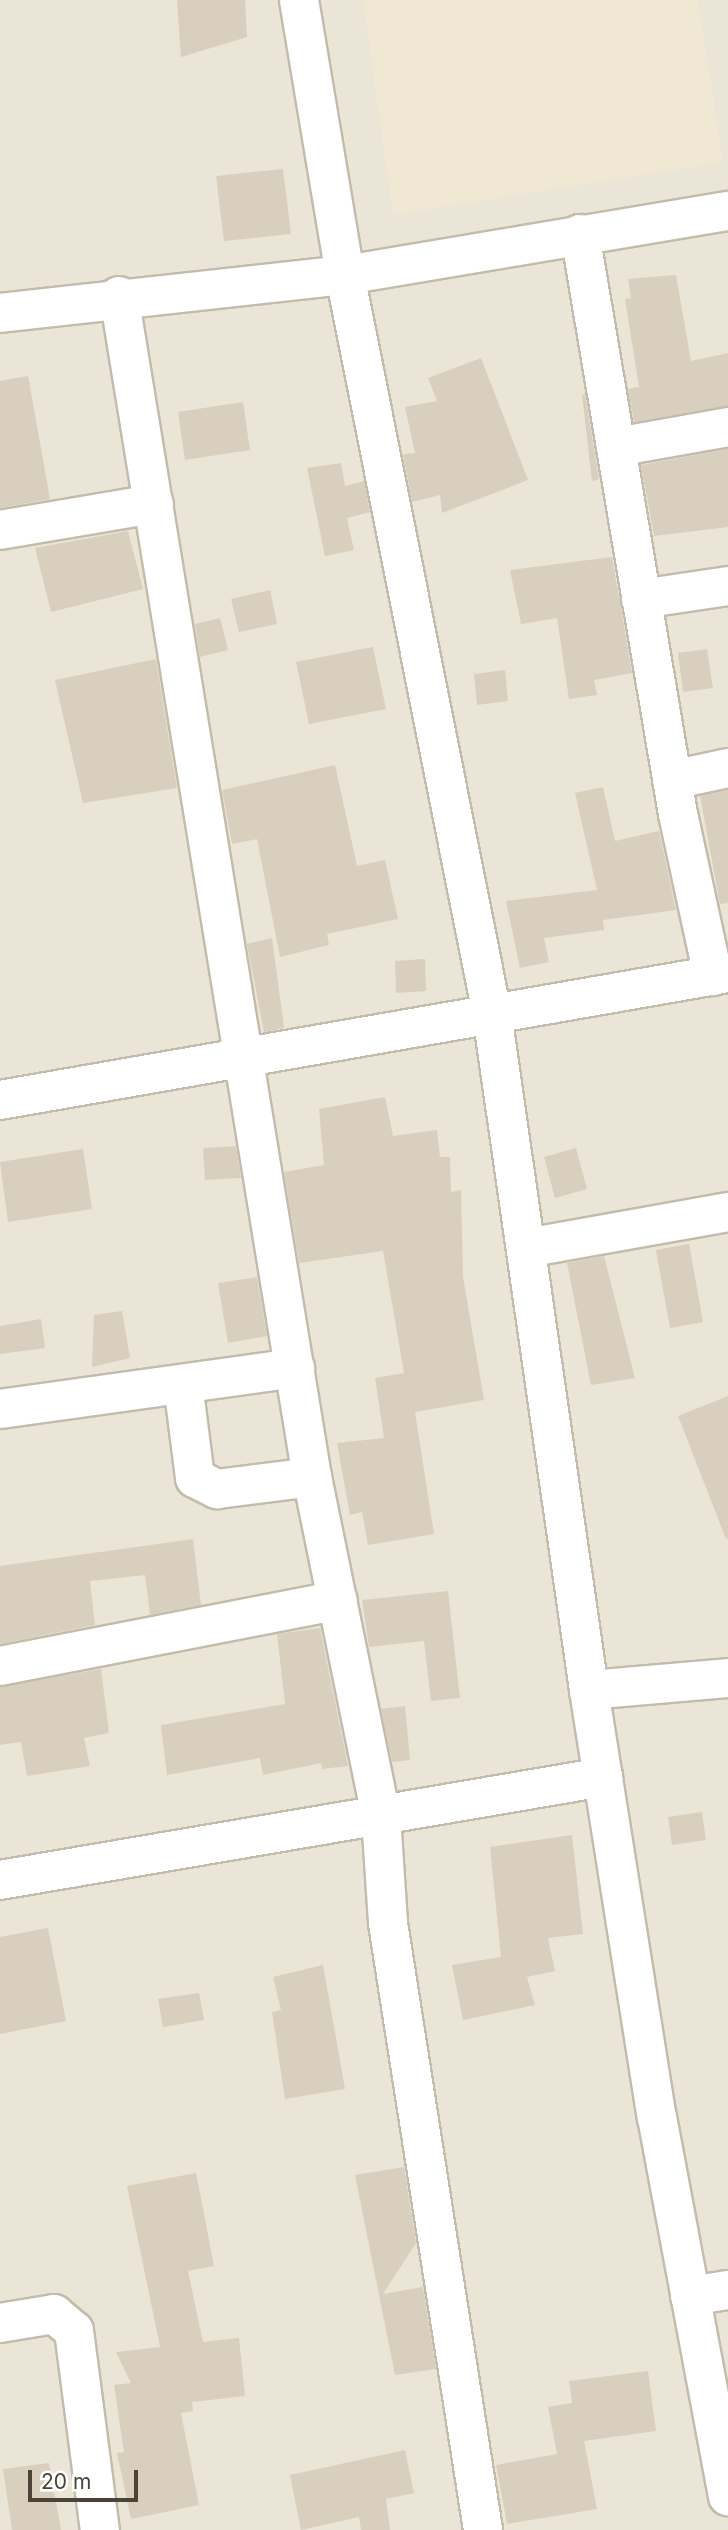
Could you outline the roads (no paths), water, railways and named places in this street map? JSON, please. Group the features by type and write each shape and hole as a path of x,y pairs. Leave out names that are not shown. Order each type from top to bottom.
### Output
{"street":[{"path":"299,0 345,275 492,1014 589,1690 691,2296 728,2496"},
{"path":"0,313 118,296 345,275 728,211"},
{"path":"0,1100 720,975 672,780 580,234"},
{"path":"118,296 312,1477 381,1816 388,1923 483,2530"},
{"path":"616,447 728,427"},
{"path":"0,530 154,504"},
{"path":"641,599 728,586"},
{"path":"672,780 728,768"},
{"path":"526,1248 728,1212"},
{"path":"0,1409 295,1368"},
{"path":"183,1384 195,1478 217,1489 312,1477"},
{"path":"0,1666 338,1600"},
{"path":"589,1690 728,1678"},
{"path":"0,1880 603,1777"},
{"path":"691,2296 728,2290"},
{"path":"0,2323 54,2314 74,2331 100,2530"}]}
